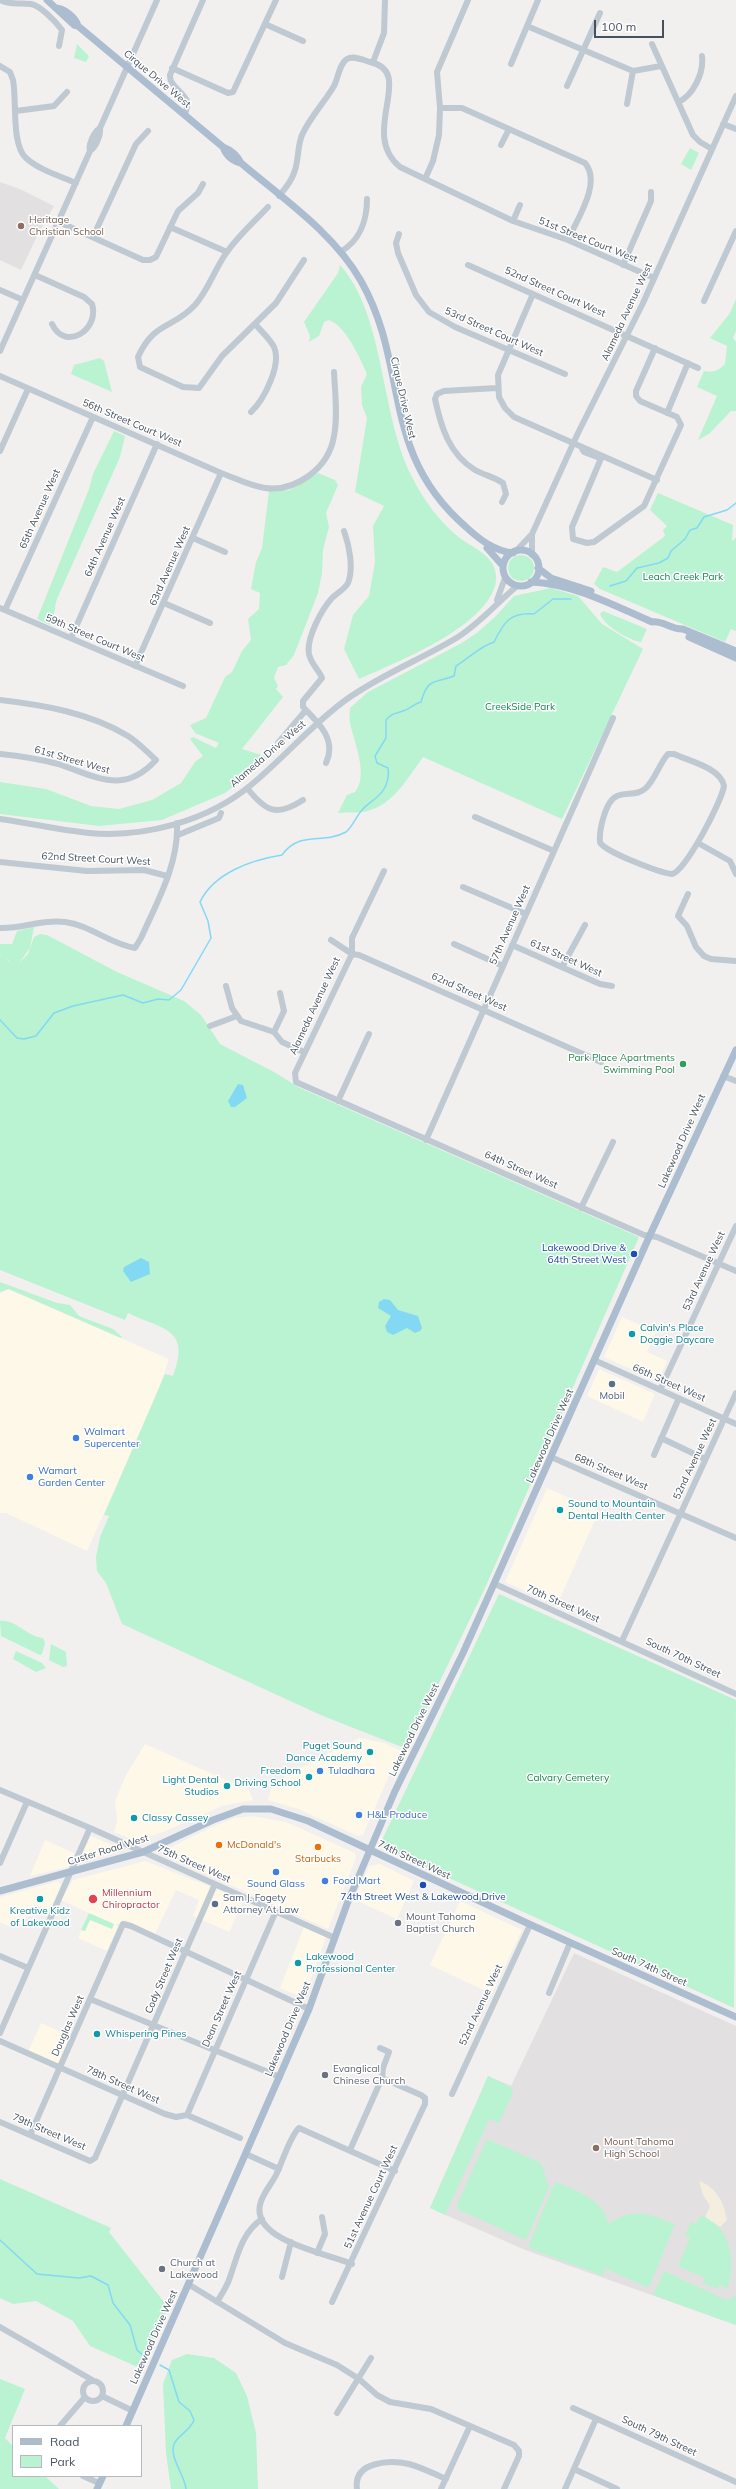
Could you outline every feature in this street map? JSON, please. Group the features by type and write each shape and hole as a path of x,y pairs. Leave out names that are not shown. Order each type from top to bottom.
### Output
{"main road":[{"name":"Cirque Drive West","path":"47,0 56,8 61,8 77,21 78,26 238,158 241,163 320,231 341,253 361,280 376,314 403,430 421,473 440,501 460,522 492,546 514,552"},
{"name":"Cirque Drive West","path":"341,253 341,258 362,291 373,316 399,428 414,467 427,490 445,513 468,535 494,553 503,566"},
{"path":"656,621 654,617 582,587 551,578 538,568 532,555 524,551 514,552 506,558 503,566 506,578 517,586 531,582 565,587 652,622 656,621 678,630 683,629 735,654"},
{"path":"531,582 536,577 538,568"},
{"name":"Lakewood Drive West","path":"126,2425 309,2009 370,1850 404,1772 463,1653 495,1584 650,1235 736,1050"},
{"name":"74th Street West","path":"264,1808 292,1815 554,1936"},
{"name":"Custer Road West","path":"0,1891 143,1852 231,1812 264,1808"},
{"name":"South 74th Street","path":"554,1936 736,2017"}],"street":[{"path":"0,0 12,5 30,4 38,8 62,30 59,46"},
{"path":"0,351 90,151 101,132 100,128 157,0"},
{"path":"185,115 188,103 170,81 172,68 203,0"},
{"path":"172,68 228,93 234,92 276,0"},
{"path":"279,196 294,173 302,136 334,86 344,62 351,57 373,62 384,32 384,0"},
{"path":"425,179 438,144 440,108 436,77 438,67 468,0"},
{"path":"511,64 538,0"},
{"path":"567,86 600,13"},
{"path":"265,24 303,41"},
{"path":"527,26 633,71 661,66"},
{"path":"652,44 693,135 700,142 712,149"},
{"path":"678,102 690,96 702,68 702,56"},
{"name":"51st Street Court West","path":"373,62 384,70 390,83 382,134 388,154 400,167 513,221 568,240 654,278"},
{"path":"0,66 12,77 18,143 22,154 31,162 76,183"},
{"path":"627,104 633,71"},
{"path":"16,111 54,106 67,92"},
{"name":"Alameda Avenue West","path":"514,552 532,534 574,444 628,335 736,96"},
{"path":"440,108 462,108 581,160 589,168 592,176 592,186 568,240"},
{"path":"723,124 736,129"},
{"path":"501,146 509,128"},
{"path":"93,237 136,144 148,131"},
{"path":"59,222 143,260 150,260 158,254 170,227 182,207 198,193 203,184"},
{"path":"623,264 651,201 651,192"},
{"path":"341,253 358,235 366,218 367,199"},
{"path":"513,221 520,205"},
{"path":"268,207 226,252 200,299 182,316 161,327 149,336 138,356 137,362 142,369 183,387 193,389 202,385 222,356 256,325 285,291 304,260"},
{"path":"170,227 226,252"},
{"path":"704,301 736,231"},
{"name":"53rd Street Court West","path":"399,234 396,247 398,253 416,295 424,307 440,320 565,374"},
{"name":"52nd Street Court West","path":"468,265 628,335 698,368"},
{"path":"35,275 84,297 92,304 93,316 86,331 79,336 68,337 57,331 52,324"},
{"path":"0,290 23,300"},
{"path":"533,294 498,375 497,388 502,403 514,417 581,447 584,452 597,457 602,456 657,480"},
{"path":"251,412 261,400 277,361 274,346 256,325"},
{"path":"602,456 572,528 573,539 583,543 594,542 635,514 646,504 681,425 679,418 637,398 636,393 655,348"},
{"path":"667,412 688,363"},
{"name":"56th Street Court West","path":"0,376 221,473 256,487 272,489 290,486 310,476 321,465 331,449 334,436 334,372"},
{"path":"497,388 459,389 436,395 439,418 451,447 473,469 503,483 506,494 502,502"},
{"path":"0,451 28,389"},
{"name":"65th Avenue West","path":"3,609 93,417"},
{"name":"64th Avenue West","path":"71,638 156,444"},
{"name":"63rd Avenue West","path":"135,666 221,473"},
{"path":"326,763 330,752 329,738 319,722 306,710 302,704 304,698 322,678 310,659 309,651 311,639 324,609 345,586 349,578 348,542 344,531"},
{"name":"Alameda Avenue West","path":"532,534 532,555"},
{"path":"193,538 225,552"},
{"name":"Alameda Drive West","path":"494,605 506,578"},
{"name":"Alameda Drive West","path":"0,819 91,833 146,830 177,823 216,808 247,788 319,722 358,691 458,637 517,586"},
{"path":"164,603 210,623"},
{"name":"59th Street Court West","path":"3,609 182,686"},
{"name":"61st Street West","path":"0,700 49,707 96,721 128,736 156,760 137,775 124,780 109,781 45,761 0,754"},
{"path":"278,743 306,710"},
{"name":"57th Avenue West","path":"426,1140 613,718"},
{"path":"668,754 674,754 713,772 724,782 722,794 698,843 674,874 669,874 604,848 600,845 599,838 610,802 618,795 634,794 645,790 653,780 668,754"},
{"path":"247,788 261,804 275,810 288,810 303,800"},
{"path":"178,835 219,818 221,813"},
{"path":"475,817 554,851"},
{"path":"0,928 16,928 51,921 65,922 82,926 134,948 141,938 167,876 176,850 178,835 177,823"},
{"path":"698,843 730,861 736,874"},
{"name":"62nd Street Court West","path":"0,862 87,871 144,870 167,876"},
{"name":"Alameda Avenue West","path":"299,1084 295,1080 295,1073 352,954 352,938 384,871"},
{"path":"463,887 526,914"},
{"path":"688,894 678,916 687,926 698,951 711,959 736,961"},
{"path":"562,967 585,925"},
{"name":"62nd Street West","path":"331,940 352,954 359,955 601,1062"},
{"path":"454,944 503,966"},
{"name":"61st Street West","path":"512,945 600,984 612,986"},
{"path":"226,986 230,1001 237,1016 244,1023 274,1032 282,1042 304,1052"},
{"path":"274,1032 284,1011 280,993"},
{"path":"210,1026 237,1016"},
{"path":"338,1101 369,1034"},
{"path":"723,1076 736,1081"},
{"name":"64th Street West","path":"299,1084 581,1208 736,1271"},
{"path":"581,1208 613,1142"},
{"name":"53rd Avenue West","path":"660,1390 736,1226"},
{"name":"66th Street West","path":"594,1360 736,1424"},
{"name":"52nd Avenue West","path":"622,1642 736,1393"},
{"path":"654,1455 679,1398"},
{"path":"661,1438 705,1459"},
{"name":"68th Street West","path":"551,1457 736,1538"},
{"name":"70th Street West","path":"495,1584 622,1642"},
{"name":"South 70th Street","path":"622,1642 736,1694"},
{"name":"75th Street West","path":"0,1790 90,1828 335,1938"},
{"path":"0,1863 27,1802"},
{"path":"0,2033 90,1828"},
{"name":"Cody Street West","path":"90,2161 95,2158 123,2096 215,1884"},
{"name":"Dean Street West","path":"187,2115 276,1911"},
{"name":"Douglas West","path":"30,2135 123,1924 186,1952"},
{"name":"52nd Avenue West","path":"452,2094 530,1925"},
{"path":"549,1993 570,1943"},
{"path":"186,1952 309,2009"},
{"path":"0,1956 28,1968"},
{"path":"90,1999 154,2026 215,2049 280,2077"},
{"name":"78th Street West","path":"0,2041 165,2114 176,2117 187,2115 240,2138"},
{"path":"350,2150 382,2078 383,2068 389,2052 380,2048"},
{"name":"51st Avenue Court West","path":"332,2302 352,2264 362,2236 395,2171 426,2100 417,2093 382,2078"},
{"name":"79th Street West","path":"0,2122 90,2161"},
{"path":"352,2264 317,2254 291,2242 268,2228 262,2219 259,2210 260,2202 280,2169 298,2129 303,2129 395,2171"},
{"path":"246,2154 280,2169"},
{"path":"317,2254 325,2234 322,2217"},
{"path":"216,2302 228,2283 236,2258 250,2228 262,2219"},
{"path":"282,2277 291,2242"},
{"path":"188,2284 285,2343 337,2365 359,2379 377,2395 390,2402 431,2409 514,2445 519,2451 518,2459 504,2489"},
{"path":"0,2327 102,2386 102,2396"},
{"path":"337,2413 371,2358"},
{"path":"94,2381 85,2385 83,2391 85,2397 94,2401 102,2396"},
{"path":"102,2396 133,2411"},
{"path":"61,2425 85,2397"},
{"name":"South 79th Street","path":"573,2408 736,2482"},
{"path":"565,2489 596,2418"},
{"path":"441,2489 470,2426"},
{"path":"357,2489 358,2478 363,2471 380,2463 409,2464 446,2479"},
{"path":"574,2469 617,2489"},
{"path":"84,2477 98,2486"}],"shaded area":[{"name":"Heritage Christian School","path":"0,182 20,189 54,206 38,234 21,270 0,260"},
{"path":"7,1289 169,1359 154,1401 87,1551 6,1513 0,1513 0,1294"},
{"path":"622,1317 656,1332 647,1352 667,1361 658,1381 604,1357"},
{"path":"599,1369 655,1394 643,1422 587,1396"},
{"path":"547,1488 599,1511 557,1605 505,1582"},
{"path":"359,1738 384,1743 404,1752 389,1776 363,1835 358,1836 298,1809 268,1800 271,1789 288,1774"},
{"path":"145,1744 249,1790 253,1800 222,1806 166,1831 136,1841 114,1832 117,1821 115,1801 126,1775"},
{"path":"252,1816 286,1822 355,1853 356,1858 328,1929 164,1855 165,1850 216,1825 235,1818"},
{"path":"91,1836 119,1848 117,1851 86,1859 81,1856"},
{"path":"45,1840 74,1853 68,1867 30,1876"},
{"path":"145,1861 244,1900 229,1932 193,1916 199,1900 176,1890 155,1934 125,1920 116,1925 118,1926 107,1951 78,1938 89,1913 61,1900 73,1880"},
{"path":"380,1864 414,1881 397,1919 355,1900 369,1866"},
{"path":"58,1881 61,1885 50,1910 34,1904 22,1925 13,1921 10,1927 0,1922 0,1897"},
{"path":"460,1901 522,1930 492,1994 430,1965"},
{"name":"Lakewood Professional Center","path":"304,1927 326,1937 304,1998 280,1988"},
{"name":"Mount Tahoma High School","path":"574,1953 736,2026 736,2325 525,2250 430,2208 488,2076 511,2086"},
{"path":"41,2023 70,2036 58,2065 28,2052"}],"green space":[{"path":"77,44 89,56 86,62 74,58"},
{"path":"690,148 699,153 691,170 681,164"},
{"path":"340,265 355,286 366,310 381,366 393,423 401,450 411,475 420,492 439,518 453,533 482,552 489,559 494,568 496,577 495,586 487,602 474,616 456,630 415,653 359,679 344,649 353,615 369,596 375,562 373,526 384,506 355,492 367,418 362,405 361,387 367,374 352,343 335,323 329,320 324,322 319,336 309,342 310,336 304,322 338,273"},
{"path":"736,299 736,331 733,338 736,342 736,411 731,411 709,434 698,440 717,396 697,387 704,371 715,371 725,364 727,346 710,338 730,313"},
{"path":"100,358 104,361 112,392 71,374 74,365"},
{"path":"114,431 125,436 120,457 57,599 53,620 50,625 37,619 89,489 93,474"},
{"path":"318,473 335,480 338,485 326,513 329,527 323,550 322,573 318,593 294,655 286,665 278,667 274,678 278,686 276,689 283,697 242,749 268,757 275,753 225,793 162,820 99,826 0,814 0,782 46,789 91,806 119,809 152,800 181,783 195,762 203,756 190,739 193,737 216,748 219,743 195,733 190,725 206,718 225,677 232,672 242,651 251,640 248,619 259,609 260,593 251,589 256,562 262,548 269,491 289,490"},
{"name":"Leach Creek Park","path":"658,493 733,525 732,541 736,538 736,631 731,629 725,642 600,589 594,584 603,567 617,572 665,536 663,530 667,526 650,510"},
{"path":"521,555 530,559 534,568 530,577 521,581 512,577 508,568 512,559"},
{"name":"CreekSide Park","path":"551,588 578,596 602,624 643,649 562,819 423,757 405,783 391,798 382,804 363,812 338,813 347,795 355,792 361,777 361,768 350,721 350,708 368,692 460,644 477,633 496,616 514,596"},
{"path":"603,611 647,629 641,642 636,641 612,628 602,619 600,614"},
{"path":"34,927 30,948 19,963 28,954 34,937 40,934 47,935 117,972 184,1001 201,1015 220,1044 274,1072 300,1088 639,1237 485,1588 407,1749 323,1716 122,1624 106,1583 97,1571 96,1557 100,1537 109,1516 104,1515 165,1374 173,1376 178,1360 178,1348 176,1339 170,1332 161,1327 128,1313 125,1320 0,1270 0,944 12,944 17,931"},
{"path":"0,1282 57,1303 70,1305 79,1316 113,1329 122,1337 121,1338 9,1289 0,1292"},
{"name":"Calvary Cemetery","path":"499,1594 736,1700 734,2008 381,1847 381,1842"},
{"path":"0,1621 6,1621 16,1625 32,1635 43,1638 45,1643 42,1654 40,1655 1,1636"},
{"path":"51,1644 66,1652 67,1666 63,1667 49,1660"},
{"path":"16,1651 42,1663 46,1668 36,1672 13,1659"},
{"path":"89,1913 114,1924 112,1929 90,1920 85,1931 81,1930"},
{"path":"488,2076 511,2087 513,2093 499,2123 489,2119 445,2215 430,2208"},
{"path":"487,2139 541,2163 549,2187 526,2240 459,2210 457,2205"},
{"path":"0,2179 111,2228 109,2232 168,2307 140,2368 90,2346 73,2321 36,2301 13,2304 0,2298"},
{"path":"555,2182 579,2192 595,2202 606,2216 608,2224 625,2215 641,2214 657,2217 675,2224 650,2285 646,2287 605,2268 604,2276 531,2249 529,2244"},
{"path":"701,2215 719,2228 725,2236 729,2246 731,2266 728,2288 719,2285 717,2289 703,2283 705,2278 680,2267 679,2263 690,2238 685,2235 691,2222 696,2224"},
{"path":"664,2271 726,2300 736,2296 736,2325 653,2295"},
{"path":"187,2354 214,2358 236,2373 247,2396 256,2433 258,2489 171,2489 166,2453 163,2384 172,2360"},
{"path":"0,2379 25,2389 5,2438 12,2445 12,2477 46,2477 59,2489 0,2489"}],"sand":[{"path":"699,2181 715,2191 724,2207 727,2220 720,2227 705,2217 710,2206 703,2195"}],"water":[{"path":"238,1084 243,1085 247,1098 235,1107 231,1107 228,1101"},
{"path":"141,1258 149,1262 150,1274 131,1282 123,1271 124,1267"},
{"path":"384,1299 390,1300 398,1310 418,1316 422,1328 420,1331 415,1333 407,1328 393,1335 387,1332 385,1326 391,1316 378,1308 379,1302"}],"waterway":[{"path":"610,586 626,581 637,568 659,563 668,558 671,551 685,539 690,530 697,528 704,517 727,510 736,503"},
{"path":"0,1020 17,1038 24,1039 36,1036 54,1013 73,1006 123,995 143,1003 158,999 169,1000 181,990 211,938 208,921 200,902 214,883 246,864 282,855 289,847 296,843 304,840 328,838 346,832 362,810 382,792 386,784 388,768 377,763 375,756 386,738 386,720 392,715 421,702 429,685 454,676 456,666 479,650 494,642 501,629 513,617 534,614 553,599 571,599"},
{"path":"0,2240 37,2274 79,2278 91,2276 108,2285 113,2303 130,2325 137,2350 146,2358"},
{"path":"160,2365 169,2370 179,2402 190,2411 194,2420 190,2427 176,2441 173,2449 175,2461 183,2478 186,2489"}],"place":[{"name":"Heritage Christian School","path":"21,226"},
{"name":"Park Place Apartments Swimming Pool","path":"683,1064"},
{"name":"Lakewood Drive & 64th Street West","path":"634,1254"},
{"name":"Calvin's Place Doggie Daycare","path":"632,1334"},
{"name":"Mobil","path":"612,1384"},
{"name":"Walmart Supercenter","path":"76,1438"},
{"name":"Wamart Garden Center","path":"30,1477"},
{"name":"Sound to Mountain Dental Health Center","path":"560,1510"},
{"name":"Puget Sound Dance Academy","path":"370,1752"},
{"name":"Tuladhara","path":"320,1771"},
{"name":"Freedom Driving School","path":"309,1777"},
{"name":"Light Dental Studios","path":"227,1786"},
{"name":"H&L Produce","path":"359,1815"},
{"name":"Classy Cassey","path":"134,1818"},
{"name":"McDonald's","path":"219,1845"},
{"name":"Starbucks","path":"318,1847"},
{"name":"Sound Glass","path":"276,1872"},
{"name":"Food Mart","path":"325,1881"},
{"name":"74th Street West & Lakewood Drive","path":"423,1885"},
{"name":"Kreative Kidz of Lakewood","path":"40,1899"},
{"name":"Millennium Chiropractor","path":"93,1899"},
{"name":"Sam J. Fogety Attorney At Law","path":"215,1904"},
{"name":"Mount Tahoma Baptist Church","path":"398,1923"},
{"name":"Lakewood Professional Center","path":"298,1963"},
{"name":"Whispering Pines","path":"97,2034"},
{"name":"Evanglical Chinese Church","path":"325,2075"},
{"name":"Mount Tahoma High School","path":"596,2148"},
{"name":"Church at Lakewood","path":"162,2269"}]}
